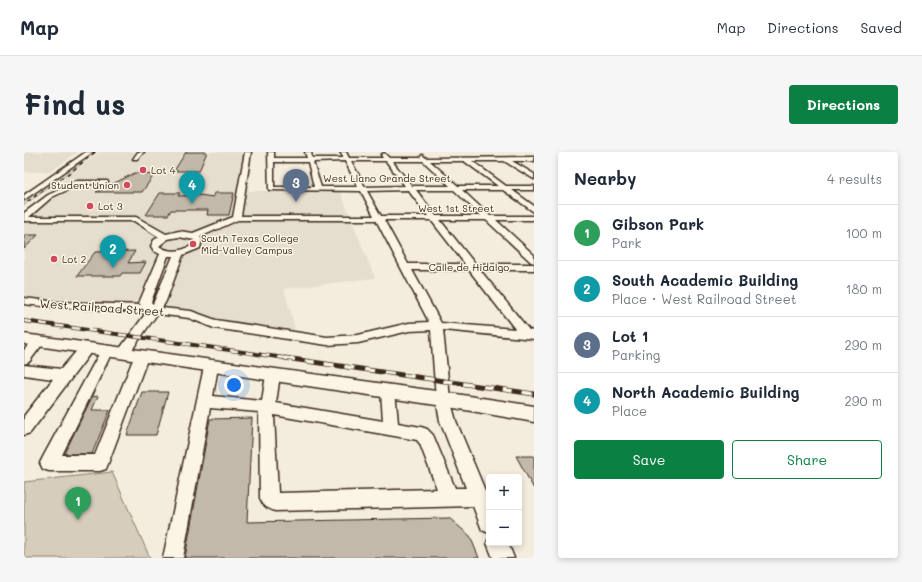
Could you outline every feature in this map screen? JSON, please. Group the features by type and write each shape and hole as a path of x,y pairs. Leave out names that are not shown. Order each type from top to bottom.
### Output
{"main road":[{"path":"31,341 388,391 534,414"}],"street":[{"path":"25,196 90,152"},
{"path":"135,158 141,152"},
{"path":"194,236 198,239 196,246 188,251 179,253 165,253 157,249 155,246 157,242 165,236 178,234 194,236 237,218 248,152"},
{"path":"271,152 271,160 534,159"},
{"path":"308,152 318,189"},
{"path":"343,152 437,326 443,399 448,421 486,516"},
{"path":"382,152 473,267 530,335"},
{"path":"418,152 533,258"},
{"path":"456,152 534,210"},
{"path":"494,152 534,177"},
{"name":"West Llano Grande Street","path":"271,160 271,189 534,188"},
{"path":"24,218 50,196 70,187 76,182 105,182"},
{"path":"24,218 136,219 165,236"},
{"name":"West 1st Street","path":"237,218 534,218"},
{"path":"154,310 145,303 165,253"},
{"path":"141,357 100,463 49,463 114,353 161,301 179,253"},
{"name":"Calle de Hidalgo","path":"404,267 534,267"},
{"name":"West Railroad Street","path":"24,300 58,305 120,306 191,315 214,324 327,341 358,339 410,327 437,326 530,335"},
{"path":"24,359 31,341"},
{"path":"24,428 64,375 86,349"},
{"path":"173,558 211,366"},
{"path":"24,370 64,375"},
{"path":"273,375 270,401 266,407 269,498 274,502 478,497"},
{"path":"388,391 390,429"},
{"path":"204,402 266,407 421,434 427,440 450,498"},
{"path":"498,546 504,558"}],"shaded area":[{"path":"24,152 78,152 50,172 24,172"},
{"name":"South Texas College Mid-Valley Campus","path":"100,152 253,152 248,191 340,191 375,278 284,289 295,328 292,331 236,323 190,311 128,303 70,302 24,296 24,211"},
{"path":"112,472 150,558 24,558 24,482"}],"building":[{"path":"186,152 207,152 199,171 174,171"},
{"name":"Student Union","path":"135,173 154,175 142,192 96,192"},
{"path":"160,193 180,193 178,196 199,195 213,197 214,193 234,193 229,215 207,215 208,210 171,210 168,215 146,215"},
{"path":"24,235 38,235 24,249"},
{"path":"135,251 128,263 146,262 140,273 122,273 120,276 77,276 95,252"},
{"path":"142,392 168,392 156,435 127,435"},
{"path":"98,396 92,410 110,410 92,454 64,454 92,397"},
{"path":"252,418 247,522 449,518 470,536 479,558 185,558 210,419"},
{"path":"516,456 534,456 534,489"}],"railway":[{"path":"24,204 72,171 95,152"},
{"path":"24,321 288,358"},
{"path":"288,358 292,359"},
{"path":"288,358 534,394"}],"place":[{"name":"Lot 4","path":"143,170"},
{"name":"Student Union","path":"127,185"},
{"name":"Lot 1","path":"296,202"},
{"name":"North Academic Building","path":"192,204"},
{"name":"Lot 3","path":"90,206"},
{"name":"South Texas College Mid-Valley Campus","path":"193,244"},
{"name":"Lot 2","path":"54,259"},
{"name":"South Academic Building","path":"113,268"},
{"name":"Gibson Park","path":"78,520"}]}
